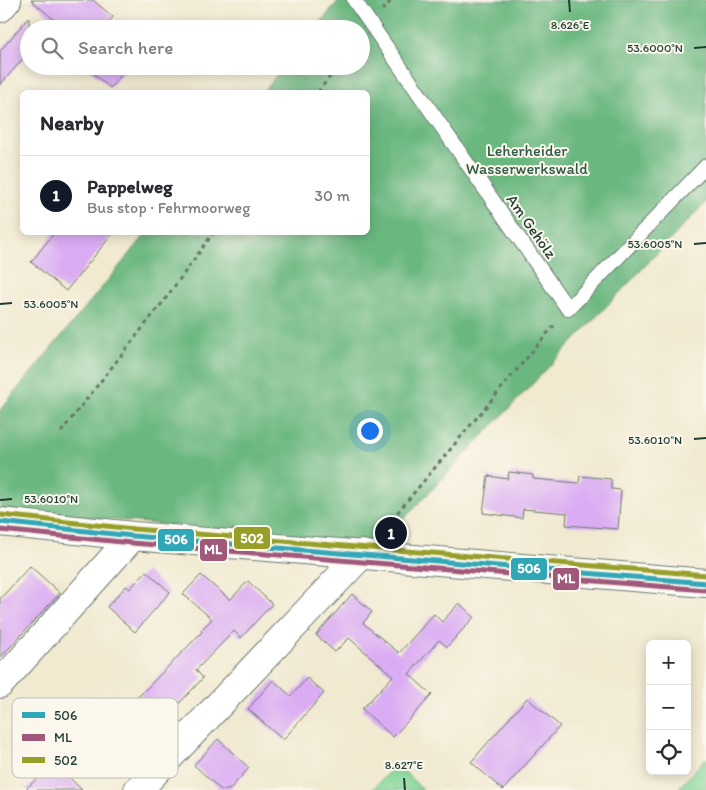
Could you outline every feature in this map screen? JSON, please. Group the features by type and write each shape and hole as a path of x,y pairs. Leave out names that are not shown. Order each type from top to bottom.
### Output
{"street":[{"path":"0,8 7,0"},
{"path":"0,522 133,536 706,583"},
{"path":"0,684 133,536"},
{"path":"178,748 362,554"},
{"path":"138,790 149,778"}],"lane":[{"name":"Am Gehölz","path":"354,0 368,20"},
{"name":"Am Gehölz","path":"370,23 568,309"},
{"path":"568,309 706,166"}],"path":[{"path":"320,90 331,75"},
{"path":"62,432 212,235"},
{"path":"362,554 424,483 568,309"}],"green space":[{"name":"Leherheider Wasserwerkswald","path":"339,0 706,0 706,202 379,545 0,509 0,410 145,235 370,235 370,90 265,90 277,75 370,75 370,20 322,20"},
{"path":"706,758 706,790 677,790"},
{"path":"397,764 423,790 372,790"}],"building":[{"path":"31,0 93,0 113,17 110,20 54,20"},
{"path":"20,28 20,62 0,85 0,51"},
{"path":"95,75 121,75 110,88"},
{"path":"53,235 112,235 66,291 31,262"},
{"path":"509,472 533,475 533,479 579,483 580,476 611,479 611,489 621,490 618,529 566,525 567,513 523,509 522,518 483,513 488,476 508,479"},
{"path":"30,566 60,593 0,658 0,599"},
{"path":"146,571 170,592 135,632 107,607 126,586 130,589"},
{"path":"201,575 230,600 248,581 272,604 241,638 234,631 196,670 203,678 178,705 178,698 136,698 202,632 201,630 212,619 183,594"},
{"path":"352,594 372,612 363,623 399,653 434,614 442,622 459,603 474,617 447,647 439,640 409,674 432,695 393,737 362,709 393,676 349,638 335,652 316,635"},
{"path":"307,678 324,693 283,740 248,709 273,680 291,696"},
{"path":"527,698 560,726 503,790 471,762"},
{"path":"218,739 249,768 229,790 221,790 194,765"},
{"path":"37,778 70,778 82,790 25,790"}],"transit line":[{"name":"502","path":"1,515 134,529 706,575"},
{"name":"506","path":"0,522 133,536 706,583"},
{"name":"ML","path":"0,530 132,543 705,590"}],"place":[{"name":"Pappelweg","path":"391,533"}]}
